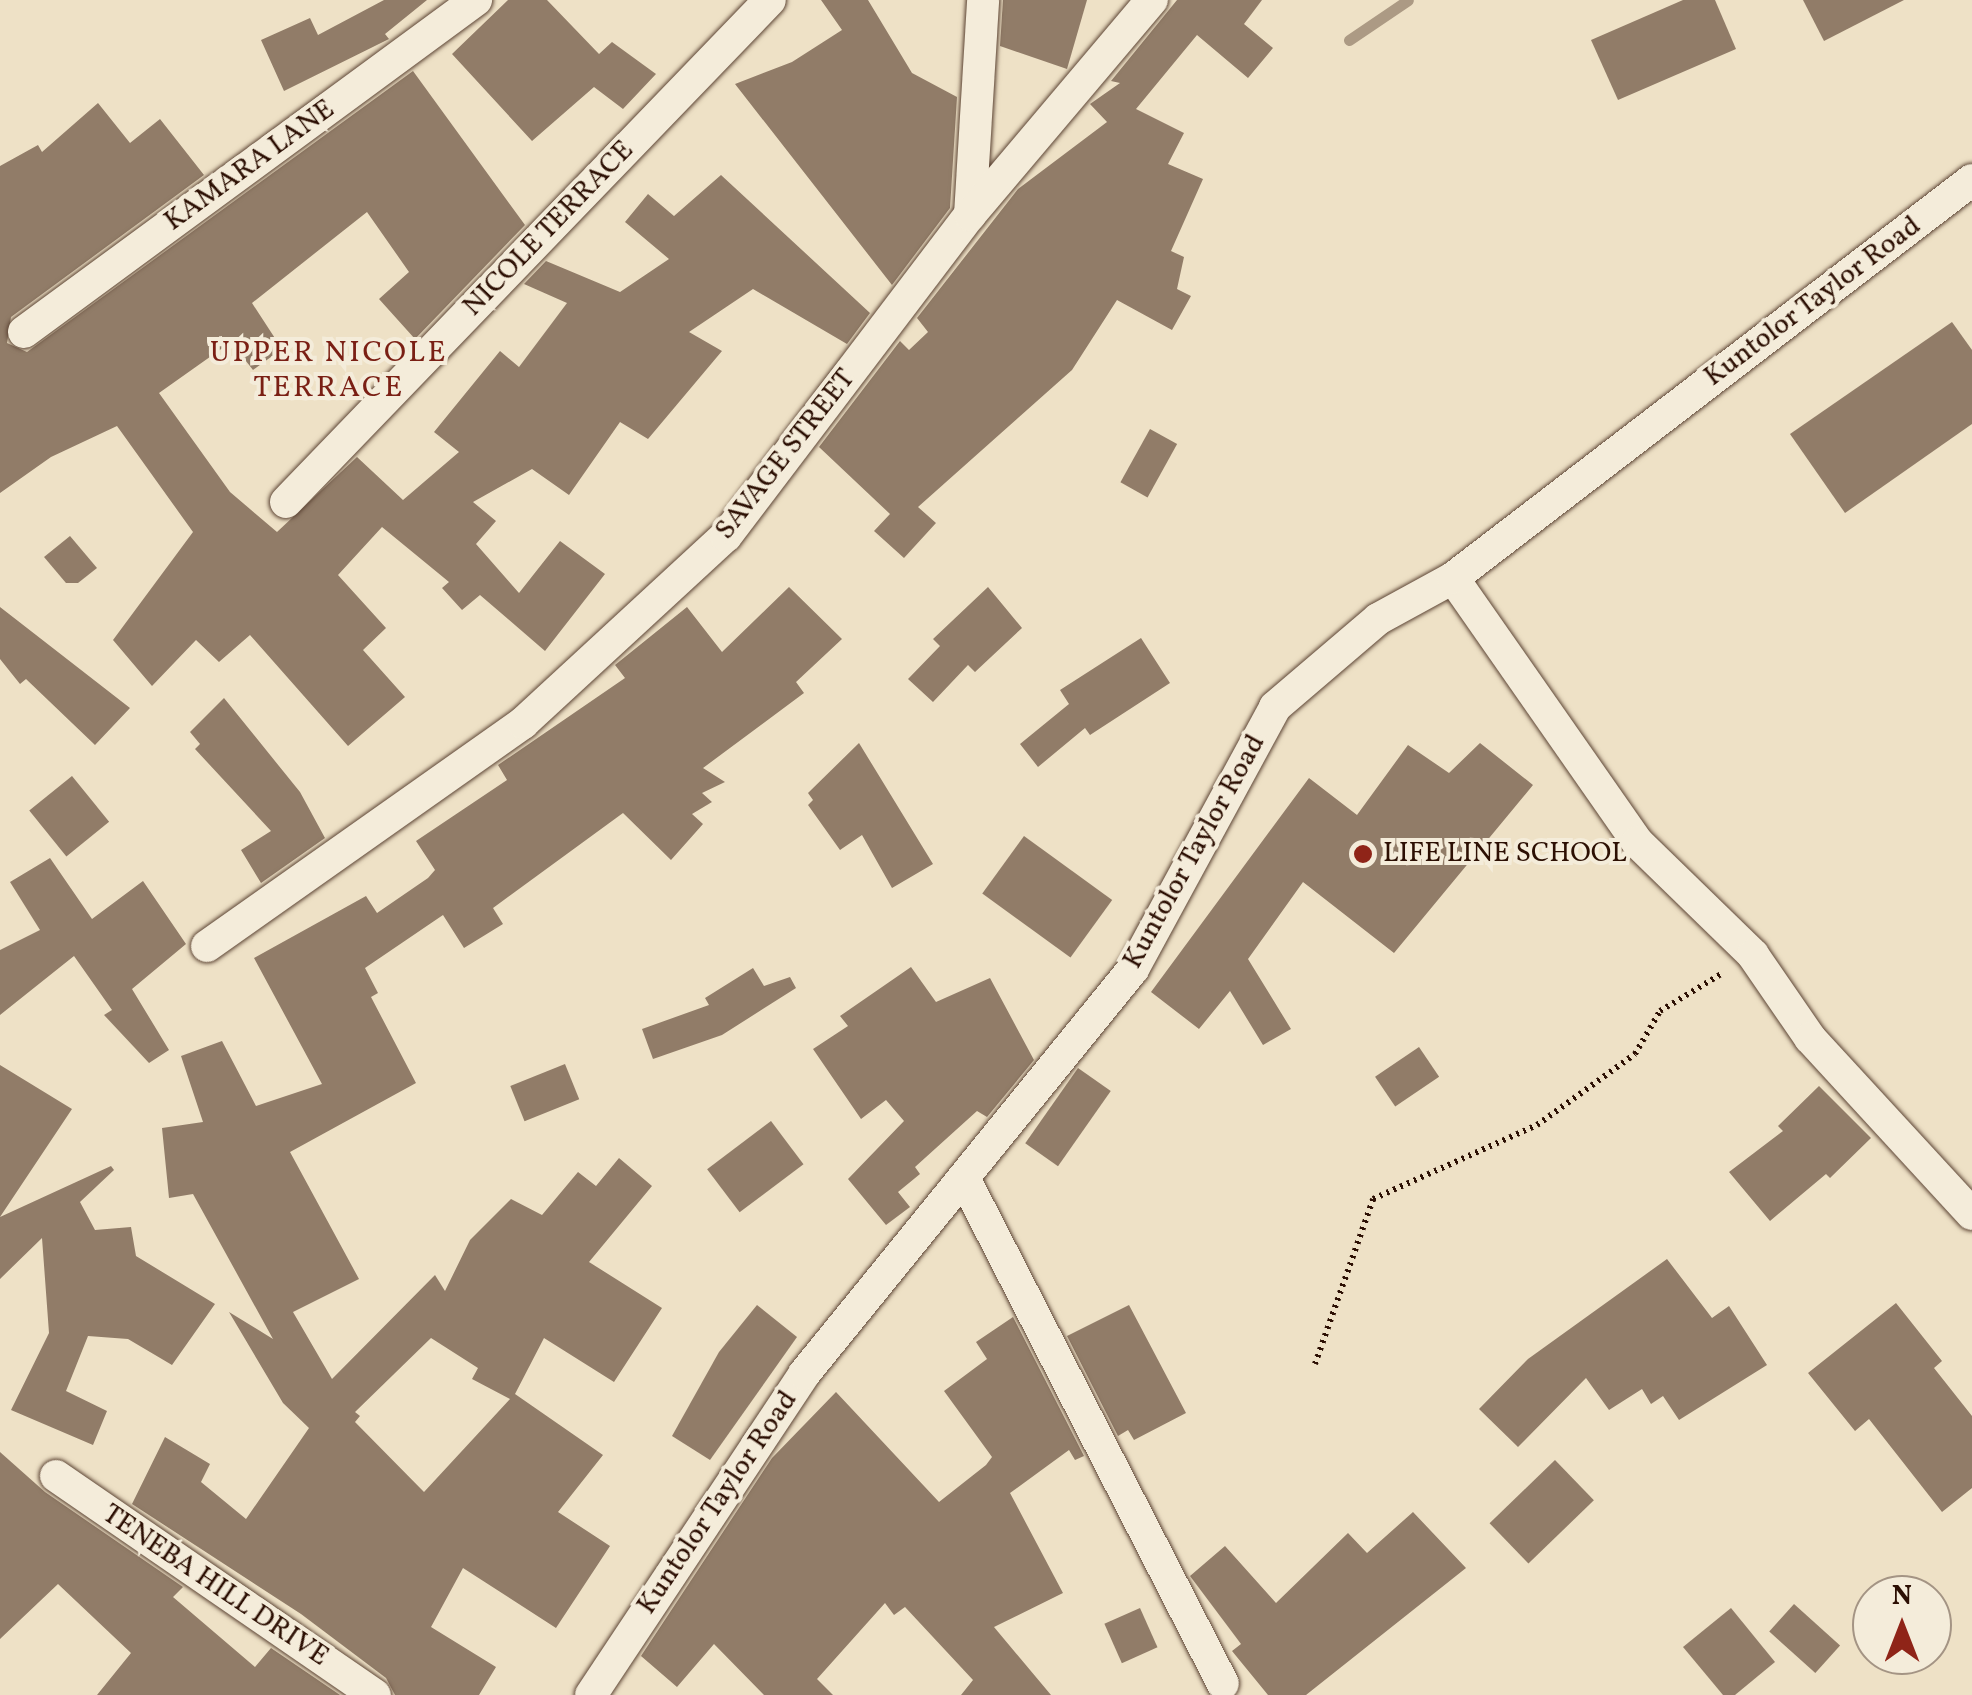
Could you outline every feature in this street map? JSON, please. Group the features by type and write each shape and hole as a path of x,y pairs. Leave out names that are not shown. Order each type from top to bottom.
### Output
{"street":[{"name":"KAMARA LANE","path":"24,332 476,0"},
{"name":"NICOLE TERRACE","path":"286,502 770,0"},
{"path":"970,215 983,0"},
{"name":"SAVAGE STREET","path":"207,946 523,723 726,536 970,215 1152,0"},
{"name":"Kuntolor Taylor Road","path":"591,1695 804,1374 1133,969 1275,707 1378,619 1453,578 1972,180"},
{"path":"1453,578 1636,842 1752,955 1810,1038 1972,1214"},
{"path":"964,1178 1223,1684"},
{"name":"TENEBA HILL DRIVE","path":"56,1476 375,1695"}],"path":[{"path":"1315,1364 1373,1199 1537,1125 1635,1054 1660,1010 1752,955"}],"building":[{"path":"384,0 427,0 385,34 389,39 284,91 261,40 310,18 318,35"},
{"path":"508,0 547,0 599,54 612,42 656,74 623,109 594,87 532,141 452,54"},
{"path":"821,0 868,0 912,73 957,97 950,208 892,285 735,84 792,62 842,30"},
{"path":"1003,0 1087,0 1067,69 1000,46"},
{"path":"1177,0 1262,0 1244,24 1273,48 1248,78 1197,35 1136,109 1184,133 1168,164 1203,179 1171,251 1184,257 1177,289 1191,296 1172,330 1117,300 1072,370 918,507 936,523 904,558 874,531 890,514 819,447 900,341 909,350 928,332 917,318 1018,189 1107,122 1090,104 1120,83 1111,81"},
{"path":"1683,0 1715,0 1736,49 1618,100 1591,40"},
{"path":"1803,0 1904,0 1824,41"},
{"path":"413,71 525,225 415,339 379,299 409,272 367,212 252,303 282,349 253,370 231,342 159,393 230,492 277,532 357,457 403,500 459,452 434,432 500,351 519,367 567,303 524,284 546,261 620,292 669,259 625,222 648,194 674,216 721,175 870,313 847,344 753,289 689,332 722,351 648,439 620,422 569,495 532,469 473,502 496,521 476,544 519,593 560,541 605,574 545,651 480,595 462,610 442,588 449,582 382,527 338,575 386,628 363,650 405,697 348,746 250,635 219,662 196,640 152,686 113,640 193,532 117,426 51,457 0,493 0,166 38,145 42,152 98,103 130,143 160,119 204,175 11,317 7,343 27,352"},
{"path":"1952,322 1972,350 1972,424 1845,513 1790,434"},
{"path":"1150,429 1177,444 1148,497 1120,482"},
{"path":"70,536 97,568 78,583 66,583 44,557"},
{"path":"789,587 842,639 796,682 804,693 703,768 725,782 702,793 712,802 692,814 703,824 671,860 623,813 493,908 503,924 464,948 443,915 365,968 378,993 371,997 416,1083 290,1152 359,1279 293,1312 332,1379 435,1275 445,1291 470,1240 511,1199 542,1215 578,1172 596,1186 619,1158 652,1186 589,1262 662,1308 614,1382 544,1338 515,1394 603,1455 558,1512 610,1546 556,1628 463,1568 431,1627 496,1667 479,1695 395,1695 386,1678 301,1614 132,1504 165,1437 210,1464 201,1482 246,1519 309,1428 283,1403 229,1312 273,1339 193,1194 169,1198 162,1128 203,1122 181,1056 222,1041 256,1106 322,1084 254,958 366,896 377,913 428,878 435,870 416,841 507,780 498,765 625,678 615,665 687,607 722,652","holes":["431,1338 478,1368 472,1379 510,1399 424,1492 355,1422 360,1416 355,1412"]},
{"path":"988,587 1022,628 975,672 968,665 933,702 908,679 940,646 933,639"},
{"path":"0,607 130,708 95,745 26,679 20,684 0,659"},
{"path":"1141,638 1170,683 1090,735 1085,728 1038,767 1020,744 1069,704 1060,690"},
{"path":"224,698 300,792 325,838 261,883 241,850 271,831 195,749 200,744 190,732"},
{"path":"859,743 933,864 892,888 862,835 840,850 808,805 813,800 808,793"},
{"name":"LIFE LINE SCHOOL","path":"1480,743 1533,785 1394,953 1303,882 1248,959 1291,1029 1263,1045 1230,991 1199,1029 1151,992 1309,778 1357,815 1408,745 1449,773"},
{"path":"72,776 109,822 66,856 29,811"},
{"path":"1024,836 1112,900 1070,958 982,893"},
{"path":"50,858 92,919 143,881 186,944 132,989 169,1050 149,1063 104,1015 112,1010 74,956 0,1015 0,950 40,930 10,882"},
{"path":"911,967 936,1002 990,978 1034,1060 987,1117 977,1111 915,1167 920,1174 898,1192 910,1207 886,1225 848,1179 904,1121 886,1100 861,1119 813,1049 848,1026 840,1016"},
{"path":"753,968 764,986 790,977 796,988 722,1035 653,1059 642,1029 709,1005 705,998"},
{"path":"1419,1047 1439,1077 1395,1106 1375,1077"},
{"path":"565,1064 579,1099 525,1121 510,1086"},
{"path":"0,1065 72,1109 0,1217"},
{"path":"1078,1068 1111,1091 1058,1166 1025,1143"},
{"path":"1819,1086 1871,1138 1830,1178 1826,1174 1770,1221 1729,1172 1783,1131 1778,1126"},
{"path":"771,1121 803,1164 740,1212 707,1169"},
{"path":"111,1166 114,1170 80,1202 95,1230 131,1227 136,1256 215,1304 172,1365 128,1339 88,1336 66,1391 107,1411 93,1445 11,1410 49,1333 42,1238 0,1279 0,1217"},
{"path":"1667,1259 1712,1318 1729,1306 1767,1365 1679,1420 1663,1396 1651,1404 1642,1389 1609,1410 1586,1378 1518,1447 1479,1409 1528,1359"},
{"path":"1896,1303 1942,1361 1934,1368 1972,1416 1972,1488 1942,1512 1869,1419 1855,1431 1808,1373"},
{"path":"757,1305 797,1337 710,1460 672,1436 719,1352"},
{"path":"1129,1305 1186,1413 1134,1440 1128,1430 1118,1436 1067,1336"},
{"path":"1013,1317 1084,1456 1075,1460 1069,1450 1010,1493 1063,1593 994,1627 1051,1695 961,1695 973,1680 905,1607 894,1615 885,1603 817,1679 833,1695 764,1695 714,1644 677,1687 641,1656 772,1458 836,1392 939,1502 986,1465 992,1457 944,1391 987,1359 976,1342"},
{"path":"0,1452 45,1492 183,1587 173,1597 255,1667 271,1648 340,1695 97,1695 131,1653 58,1584 0,1639"},
{"path":"1555,1460 1594,1500 1528,1563 1490,1523"},
{"path":"1413,1512 1466,1568 1306,1695 1268,1695 1232,1651 1241,1644 1190,1576 1225,1546 1276,1603 1348,1533 1367,1553"},
{"path":"1794,1604 1840,1645 1815,1673 1769,1631"},
{"path":"1140,1608 1157,1647 1122,1663 1104,1624"},
{"path":"1731,1608 1775,1662 1735,1695 1723,1695 1683,1647"}],"waterway":[{"path":"1349,40 1408,0"}],"place":[{"name":"LIFE LINE SCHOOL","path":"1363,854"}],"district":[{"name":"UPPER NICOLE TERRACE","path":"329,370"}]}
